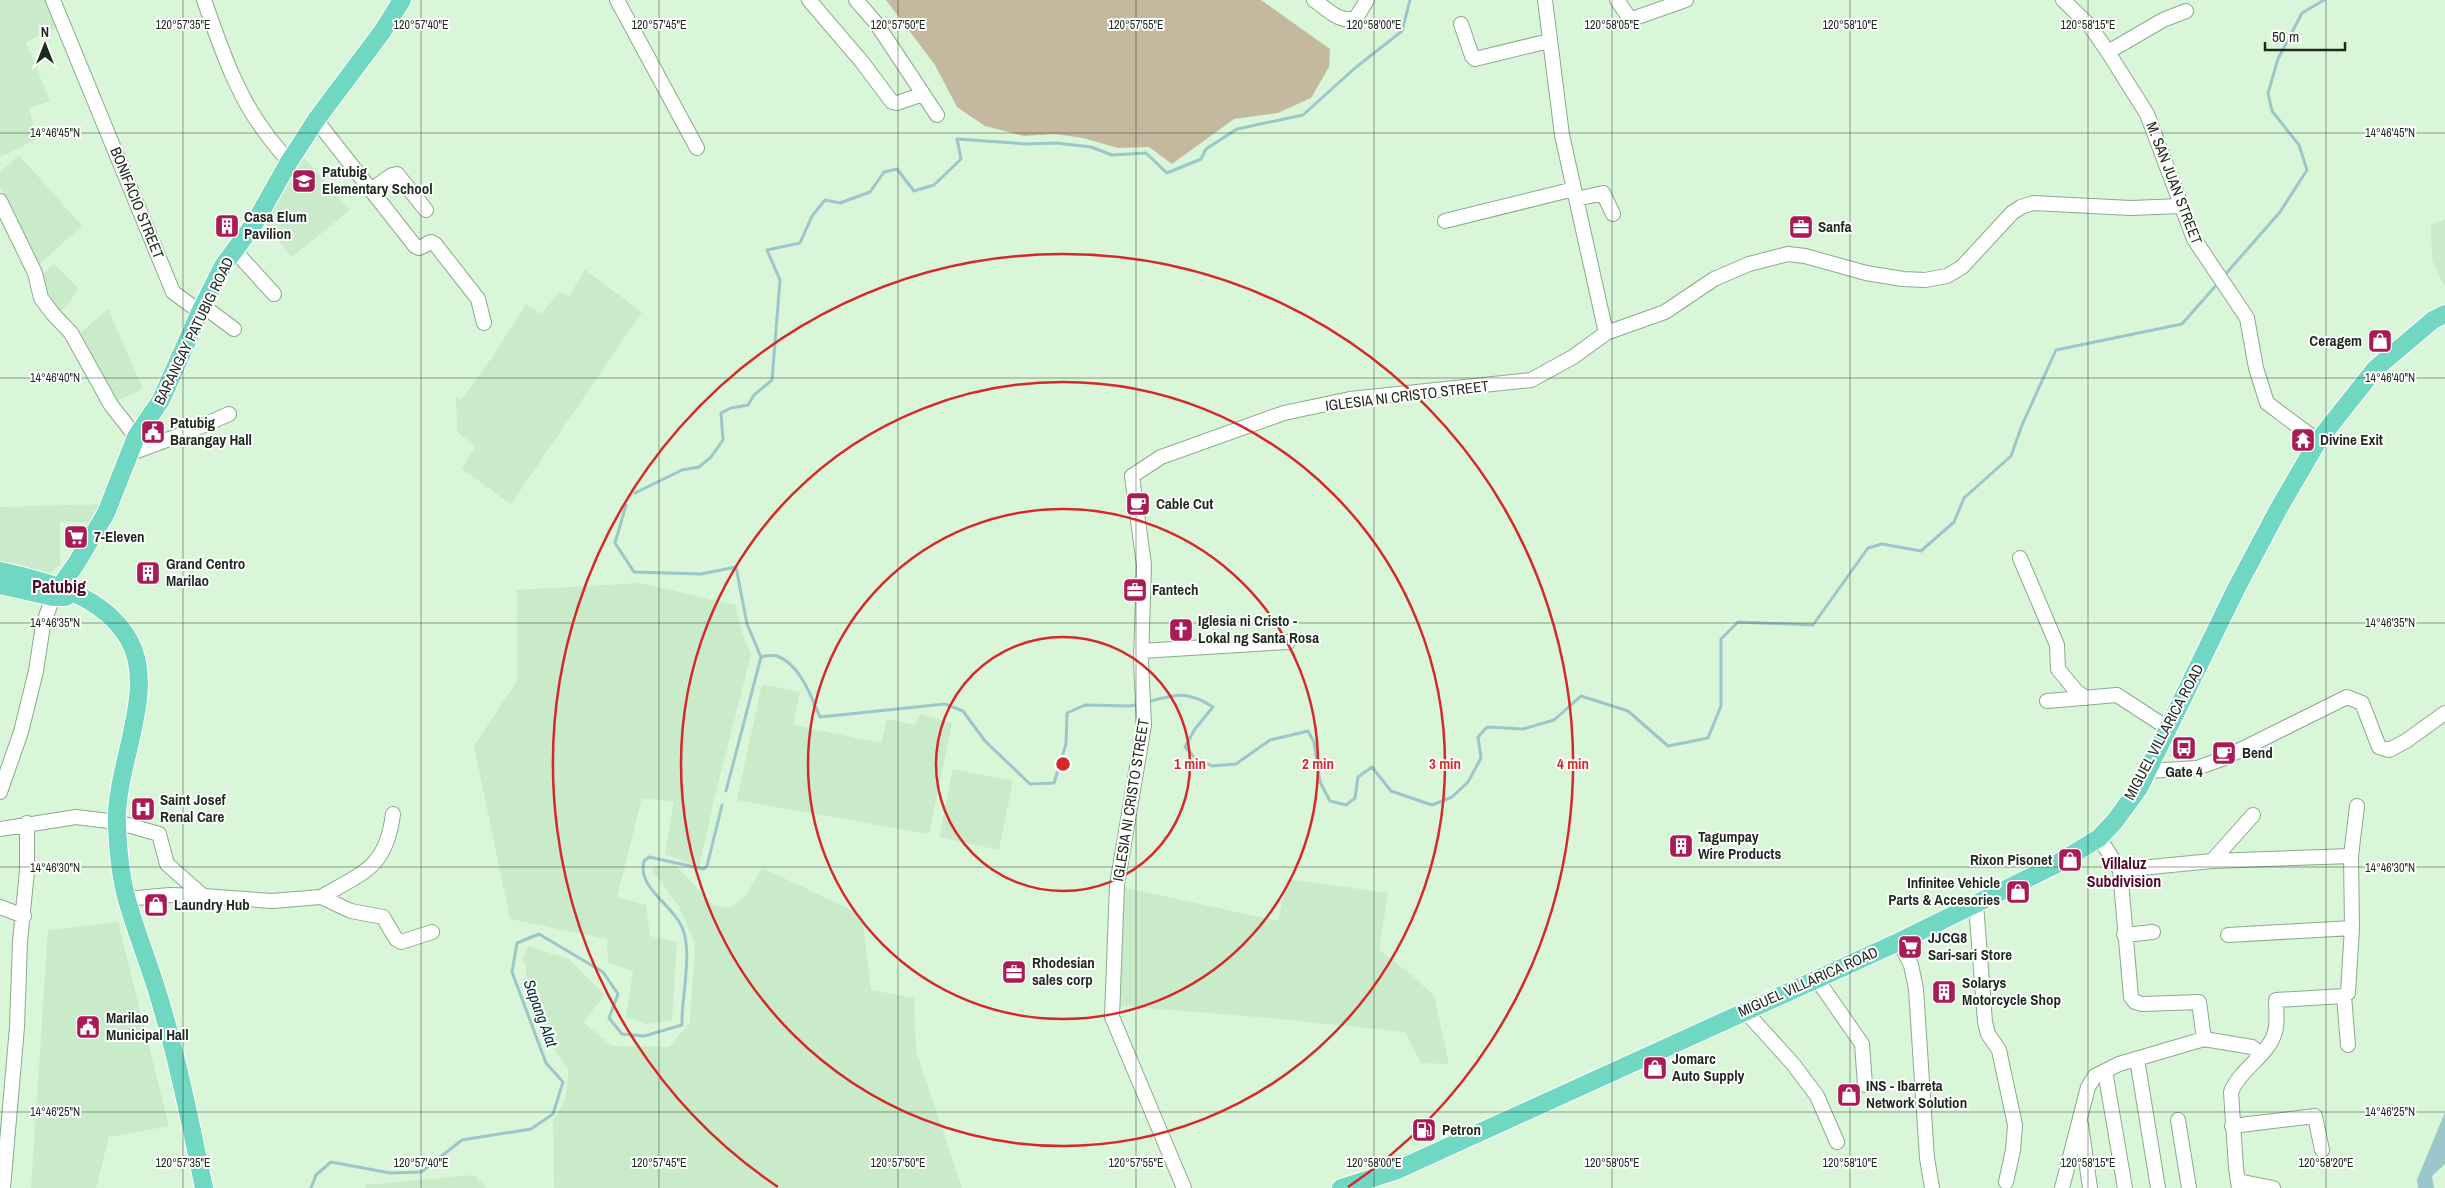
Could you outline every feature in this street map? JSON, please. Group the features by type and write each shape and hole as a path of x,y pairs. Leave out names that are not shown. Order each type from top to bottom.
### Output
{"main road":[{"name":"BARANGAY PATUBIG ROAD","path":"56,592 76,564 106,513 136,437 161,400 202,309 234,250 254,224 289,162 316,120 382,32 402,0"},
{"name":"MIGUEL VILLARICA ROAD","path":"1341,1188 1395,1171 1899,941 2055,865 2099,838 2115,821 2148,771 2236,589 2279,508 2318,441 2375,369 2433,320 2445,314"},
{"path":"0,571 56,592"},
{"path":"0,585 56,592 82,598 111,616 130,640 140,669 136,714 124,763 117,822 119,860 126,899 166,1021 183,1088 204,1188"}],"street":[{"name":"BONIFACIO STREET","path":"53,0 173,292 234,329"},
{"path":"204,0 222,50 243,94 264,131 289,162"},
{"path":"617,0 697,148"},
{"path":"809,0 862,62 892,102 897,103 923,94"},
{"path":"856,0 876,23 937,115"},
{"path":"1314,0 1340,18 1349,21 1356,18 1366,0"},
{"path":"1545,0 1562,135 1606,333"},
{"path":"1617,0 1632,19 1686,0"},
{"name":"M. SAN JUAN STREET","path":"2063,0 2090,26 2148,114 2194,239 2247,318 2256,368 2267,403 2318,441"},
{"path":"2108,52 2163,20 2186,11"},
{"path":"1461,24 1472,56 1475,59 1550,41"},
{"path":"316,120 415,246 419,248 430,242 434,244 478,299 484,323"},
{"path":"371,190 392,175 397,174 426,210"},
{"path":"1445,221 1576,194 1603,193 1613,214"},
{"path":"0,201 35,273 41,298 52,314 71,333 111,405 136,437"},
{"name":"IGLESIA NI CRISTO STREET","path":"1184,1188 1112,1017 1117,885 1144,725 1141,651 1144,565 1132,476 1161,456 1284,413 1341,401 1531,380 1573,357 1606,333 1665,312 1714,279 1749,264 1788,254 1804,256 1866,273 1925,280 1947,276 1962,267 2012,213 2021,207 2033,203 2131,208 2181,206"},
{"path":"234,250 274,294"},
{"path":"129,454 229,414"},
{"path":"2020,558 2057,644 2058,669 2076,690 2086,698"},
{"path":"1,788 21,732 36,672 43,625 56,592"},
{"path":"1141,651 1288,642"},
{"path":"2048,701 2117,695 2169,729"},
{"path":"2148,771 2197,768 2222,759 2347,697 2362,703 2379,746 2389,750 2406,742 2445,713"},
{"path":"2273,1188 2239,1185 2232,1126 2231,1092 2236,1081 2261,1054 2275,1034 2277,1023 2276,1000 2344,996 2348,993 2352,928 2351,856 2357,806"},
{"path":"126,899 203,896 272,901 321,897 377,861 391,831 393,814"},
{"path":"2212,861 2253,815"},
{"path":"0,829 27,823 76,817 117,822 159,834 167,864 203,896"},
{"path":"3,1188 17,1026 20,941 24,916 27,823"},
{"path":"2099,838 2120,870 2124,934 2131,997 2135,1002 2159,1004 2199,1002 2204,1039"},
{"path":"2120,870 2212,861 2351,856"},
{"path":"321,897 351,912 383,917 396,939 401,942 432,932"},
{"path":"1976,904 1985,1022 1988,1034 1999,1050 2016,1125 2006,1182"},
{"path":"0,907 24,916"},
{"path":"2228,935 2352,928"},
{"path":"2124,934 2154,932"},
{"path":"1899,941 1911,965 1916,989 1927,1158 1932,1188"},
{"path":"1816,978 1862,1044 1865,1085"},
{"path":"2344,996 2348,1045"},
{"path":"1745,1010 1793,1064 1817,1096 1837,1142"},
{"path":"2062,1188 2088,1087 2095,1076 2137,1059 2204,1039 2234,1042 2252,1047 2261,1054"},
{"path":"2137,1059 2158,1188"},
{"path":"2105,1071 2125,1188"},
{"path":"2232,1126 2315,1116 2322,1150"},
{"path":"2080,1119 2090,1188"},
{"path":"2178,1120 2189,1188"}],"shaded area":[{"path":"0,0 47,0 59,27 26,42 50,101 29,108 37,139 0,157"},
{"path":"886,0 1261,0 1330,49 1329,67 1311,98 1278,113 1234,119 1172,164 1149,147 1118,148 1083,138 1055,134 1024,136 985,126 957,107 935,65"},
{"name":"Patubig Elementary School","path":"299,152 350,210 292,257 262,220"},
{"path":"19,155 82,226 37,266 0,187 0,172"},
{"path":"2445,219 2445,287 2432,260 2431,225"},
{"path":"54,264 78,288 70,302 57,315 45,301 40,277"},
{"path":"585,270 642,312 511,504 462,469 475,447 457,431 456,396 461,400 493,356 526,304 542,314 559,292 569,296"},
{"path":"108,309 143,389 111,403 80,333"},
{"path":"105,504 95,523 60,521 60,565 47,575 0,567 0,507"},
{"path":"640,583 735,605 743,636 751,654 699,867 665,854 674,802 642,798 617,897 646,905 650,936 677,942 672,1021 646,1024 626,1017 633,971 608,963 607,939 510,919 474,746 517,681 517,590"},
{"path":"762,684 800,692 793,725 881,743 887,719 915,725 920,714 952,723 929,834 737,800"},
{"path":"953,769 1013,781 999,850 939,837"},
{"path":"675,865 714,906 731,907 744,898 762,868 862,915 871,990 914,998 916,1051 962,1188 554,1188 553,1121 565,1100 569,1070 539,1030 526,997 526,967 523,959 528,946 569,959 605,995 583,1022 612,1046 669,1047 690,1022 695,944 679,906 652,870 658,866"},
{"path":"1287,879 1388,893 1379,950 1413,976 1434,996 1449,1064 1421,1063 1405,1032 1270,1018 1112,1005 1117,886 1278,921"},
{"path":"118,922 169,1126 109,1137 96,1188 31,1188 48,930"},
{"path":"474,1175 487,1188 366,1188 365,1185"}],"water":[{"path":"2445,1112 2445,1164 2432,1176 2434,1188 2418,1188 2417,1180"}],"waterway":[{"path":"635,493 682,470 699,467 711,457 723,440 721,413 731,408 748,405 754,395 772,380 780,280 767,250 800,243 812,216 825,200 840,203 870,192 884,172 897,169 914,191 934,185 961,159 957,139 1027,144 1056,143 1091,147 1112,155 1146,153 1167,173 1201,159 1206,149 1237,129 1303,115 1355,68 1402,31 1410,0"},
{"path":"2223,277 2280,212 2307,170 2299,145 2272,111 2268,93 2278,59 2302,13 2324,0"},
{"path":"1147,702 1181,695 1196,698 1213,707 1195,729 1185,747 1194,757 1212,766 1236,764 1270,740 1308,731 1314,742 1320,782 1330,801 1346,805 1355,798 1358,777 1372,767 1391,791 1432,805 1452,797 1468,782 1481,758 1478,737 1487,727 1523,729 1554,720 1581,696 1628,711 1668,746 1708,738 1721,706 1721,639 1738,622 1813,625 1868,548 1882,544 1921,551 1954,522 1964,498 2011,456 2022,425 2056,350 2182,324 2219,282"},
{"path":"626,505 615,543 634,572 701,574 736,567 747,624 761,657"},
{"path":"761,657 777,656 793,667 809,691 820,717 945,704 963,711 985,741 1030,784 1054,783 1066,744 1067,713 1085,705 1130,706 1139,704"},
{"name":"Sapang Alat","path":"726,791 761,657"},
{"name":"Sapang Alat","path":"311,1188 316,1175 331,1162 390,1173 421,1172 462,1140 531,1129 553,1114 563,1082 546,1063 512,972 517,943 539,934 603,972 618,994 609,1018 622,1034 644,1036 682,1025 687,960 685,935 676,917 645,879 644,861 649,857 704,869 707,866 722,805"}],"place":[{"name":"Patubig Elementary School","path":"304,181"},
{"name":"Casa Elum Pavilion","path":"227,226"},
{"name":"Sanfa","path":"1801,227"},
{"name":"Ceragem","path":"2380,341"},
{"name":"Patubig Barangay Hall","path":"153,432"},
{"name":"Divine Exit","path":"2303,440"},
{"name":"Cable Cut","path":"1138,504"},
{"name":"7-Eleven","path":"76,537"},
{"name":"Grand Centro Marilao","path":"148,573"},
{"name":"Fantech","path":"1135,590"},
{"name":"Iglesia ni Cristo - Lokal ng Santa Rosa","path":"1181,630"},
{"name":"Gate 4","path":"2184,748"},
{"name":"Bend","path":"2224,753"},
{"name":"Saint Josef Renal Care","path":"143,809"},
{"name":"Tagumpay Wire Products","path":"1681,846"},
{"name":"Rixon Pisonet","path":"2070,860"},
{"name":"Infinitee Vehicle Parts & Accesories","path":"2018,892"},
{"name":"Laundry Hub","path":"156,905"},
{"name":"JJCG8 Sari-sari Store","path":"1910,947"},
{"name":"Rhodesian sales corp","path":"1014,972"},
{"name":"Solarys Motorcycle Shop","path":"1944,992"},
{"name":"Marilao Municipal Hall","path":"88,1027"},
{"name":"Jomarc Auto Supply","path":"1655,1068"},
{"name":"INS - Ibarreta Network Solution","path":"1849,1095"},
{"name":"Petron","path":"1424,1130"}],"district":[{"name":"Patubig","path":"59,587"},
{"name":"Villaluz Subdivision","path":"2124,872"}]}
